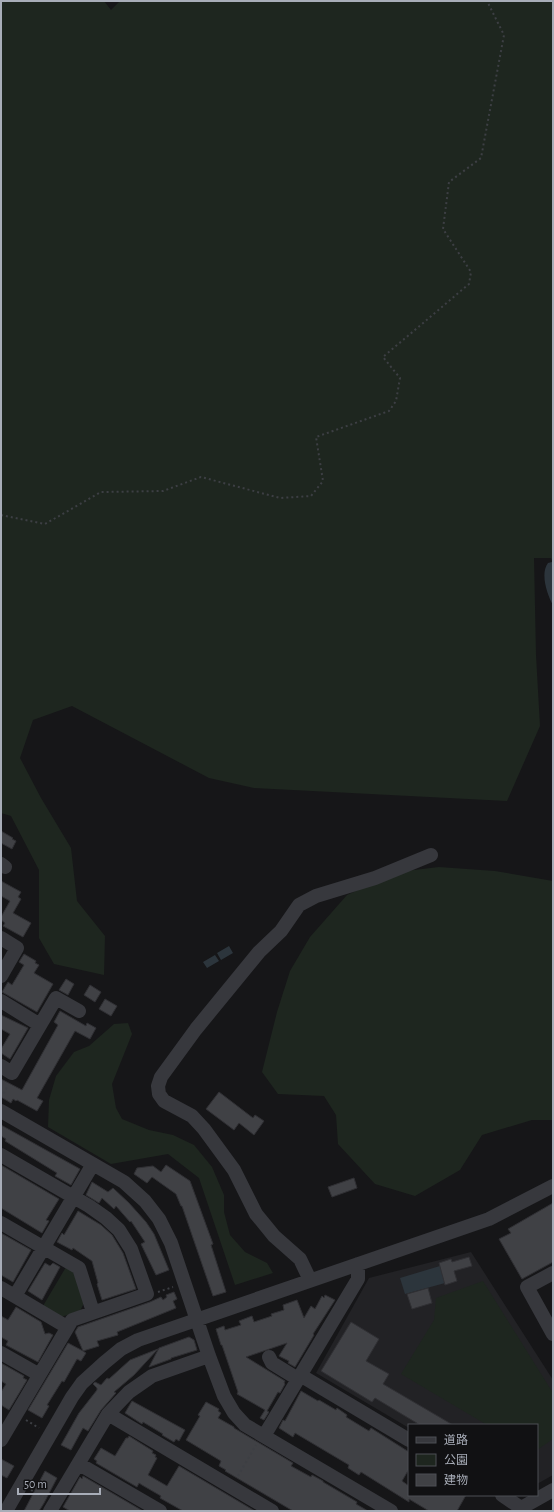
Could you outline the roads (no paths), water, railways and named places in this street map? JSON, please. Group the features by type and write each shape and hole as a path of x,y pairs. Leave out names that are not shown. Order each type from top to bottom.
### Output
{"street":[{"path":"310,1280 300,1259 274,1236 256,1214 234,1170 204,1129 192,1116 164,1102 159,1094 158,1086 161,1077 196,1029 259,952 281,931 299,905 316,896 375,878 431,855"},
{"path":"1,938 17,948 1,976"},
{"path":"1,1066 12,1073 56,998 79,1011"},
{"path":"1,1001 40,1025"},
{"path":"1,1111 124,1182 145,1201 159,1219 171,1242 224,1396 234,1413 245,1425 260,1440 390,1511"},
{"path":"1,1155 89,1206 106,1218 119,1230 131,1249 147,1294 72,1320 9,1419 1,1440"},
{"path":"15,1296 93,1164"},
{"path":"6,1511 72,1397 92,1373 121,1349 138,1340 197,1319 489,1219 553,1186"},
{"path":"1,1223 79,1268 93,1312"},
{"path":"260,1440 358,1278 358,1264"},
{"path":"553,1273 527,1287 553,1334"},
{"path":"1,1288 67,1327"},
{"path":"1,1353 38,1374"},
{"path":"53,1507 108,1414 129,1392 152,1376 209,1356"},
{"path":"269,1357 272,1363 408,1439"},
{"path":"108,1414 272,1511"},
{"path":"79,1464 160,1511"},
{"path":"503,1496 519,1509 553,1490"}]}
